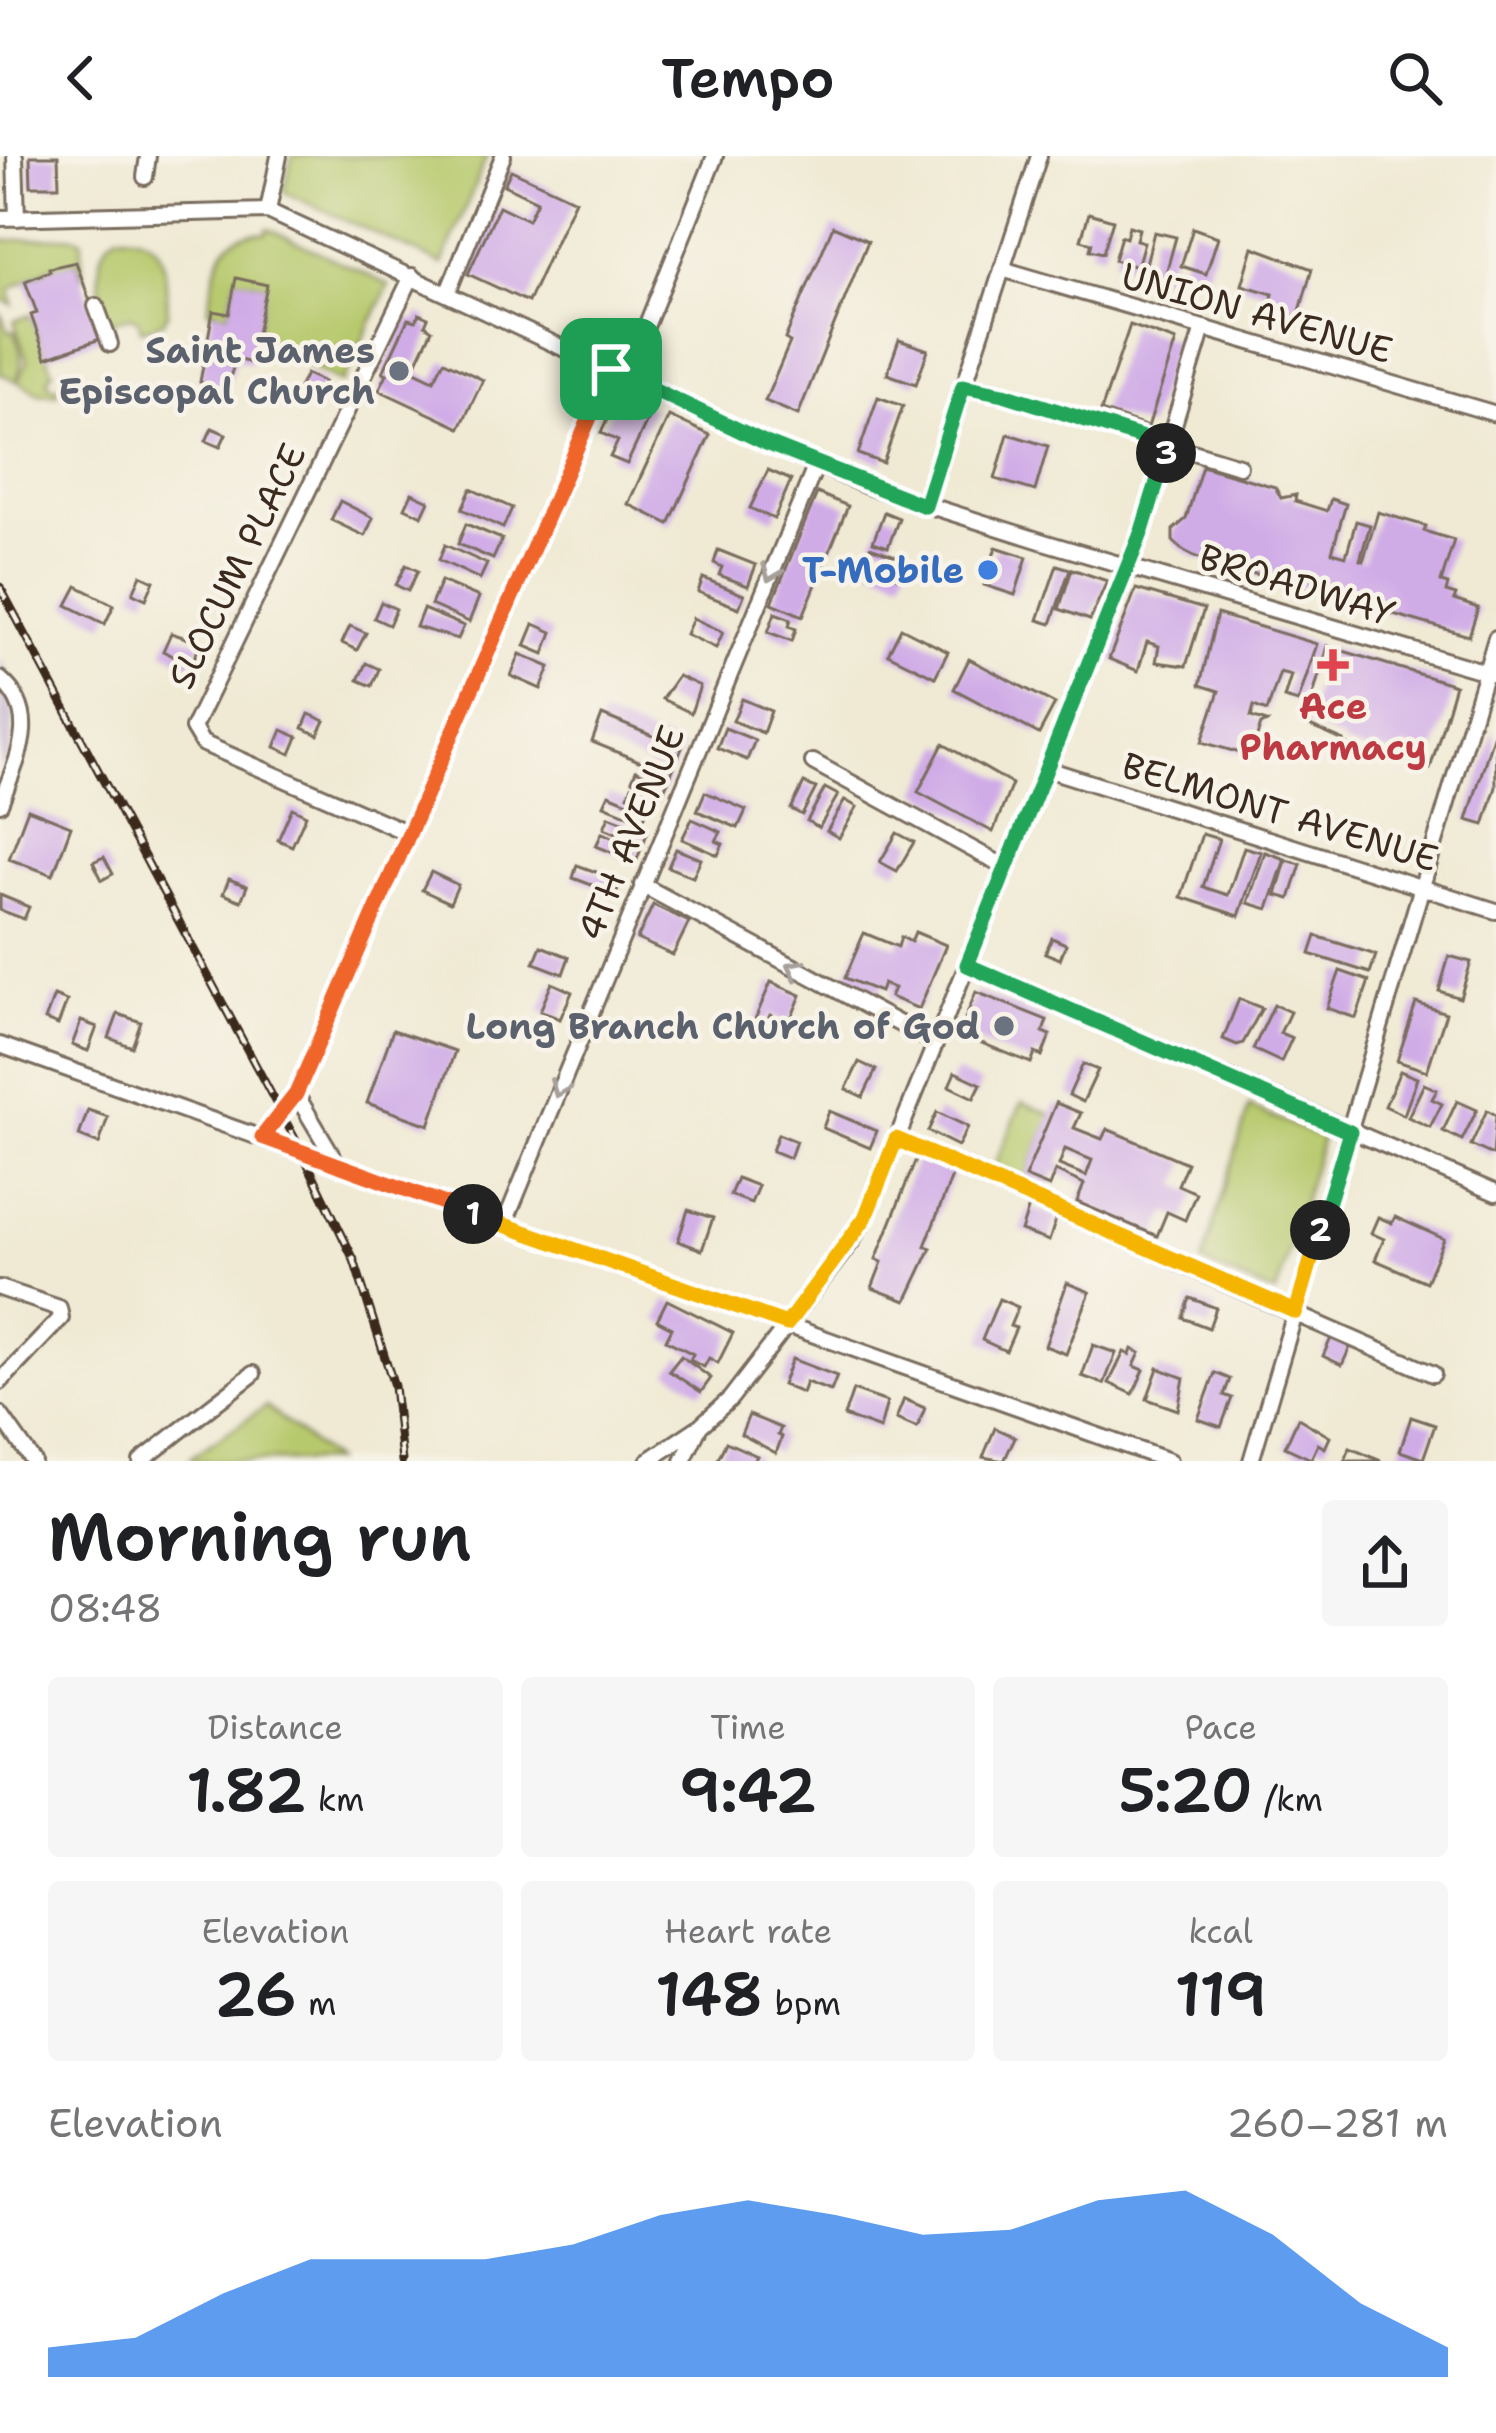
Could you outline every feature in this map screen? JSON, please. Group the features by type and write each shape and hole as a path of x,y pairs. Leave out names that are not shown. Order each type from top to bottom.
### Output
{"street":[{"path":"15,156 17,218"},
{"path":"146,177 148,156"},
{"path":"268,211 279,156"},
{"path":"448,292 502,156"},
{"path":"262,1137 296,1094 408,833 715,156"},
{"path":"925,506 1039,156"},
{"name":"BROADWAY","path":"0,218 268,211 816,465 925,506 1491,674"},
{"name":"UNION AVENUE","path":"1002,269 1496,414"},
{"name":"SLOCUM PLACE","path":"408,833 202,743 193,728 412,276"},
{"path":"96,306 110,344"},
{"path":"648,1461 730,1399 858,1230 1129,566 1203,328"},
{"path":"963,386 1004,394 1168,446"},
{"path":"1193,452 1239,466"},
{"name":"4TH AVENUE","path":"504,1225 816,465"},
{"path":"1251,1461 1491,674 1496,638"},
{"path":"0,679 17,700 26,732 0,804"},
{"path":"813,762 1006,867"},
{"name":"BELMONT AVENUE","path":"1047,769 1496,911"},
{"path":"642,885 935,1043"},
{"path":"967,965 1496,1193"},
{"path":"0,1045 1169,1461"},
{"path":"296,1094 339,1166"},
{"path":"896,1139 1433,1374"},
{"path":"0,1288 59,1308 61,1318 0,1382"},
{"path":"141,1461 253,1374"},
{"path":"0,1414 33,1461"},
{"path":"683,1461 700,1426"}],"shaded area":[{"path":"0,656 9,675 5,686 14,719 10,754 0,773"}],"green space":[{"path":"292,156 487,156 442,264 284,192"},
{"path":"268,228 389,285 342,383 256,338 266,285 236,279 229,314 208,310 216,267 227,245 249,234 266,233"},
{"path":"118,234 148,240 162,258 168,313 163,322 141,330 139,321 131,316 108,323 100,262 109,241"},
{"path":"74,236 82,240 82,279 76,262 54,266 10,289 13,305 0,298 0,241"},
{"path":"0,312 20,350 16,381 0,373"},
{"path":"31,315 53,372 48,379 58,387 57,394 39,393 19,382 27,360 14,321"},
{"path":"1022,1102 1052,1115 1025,1177 1032,1181 1029,1187 992,1171"},
{"path":"1249,1107 1322,1138 1276,1294 1202,1263"},
{"path":"266,1406 333,1461 192,1461 190,1458"}],"building":[{"path":"30,156 58,156 59,186 31,186"},
{"path":"511,170 575,200 528,302 468,274 499,206 528,220 537,201 504,185"},
{"path":"1089,213 1113,220 1103,253 1090,250 1092,243 1081,240"},
{"path":"833,226 868,241 798,415 765,401 790,342 785,339"},
{"path":"1129,226 1139,229 1136,240 1144,242 1137,267 1114,260"},
{"path":"1193,228 1218,237 1206,274 1181,266"},
{"path":"1154,232 1176,237 1165,277 1144,272"},
{"path":"1253,247 1312,269 1298,318 1269,309 1273,294 1242,285"},
{"path":"76,262 103,338 46,358 25,281 49,268"},
{"path":"236,278 267,285 251,363 236,359 225,392 200,382 213,311 229,314"},
{"name":"Saint James Episcopal Church","path":"419,314 428,318 425,325 432,330 413,370 434,380 444,361 483,380 460,428 379,390 408,319 416,321"},
{"path":"1130,325 1176,341 1148,427 1101,411"},
{"path":"899,340 928,350 916,384 887,374"},
{"path":"306,374 324,382 315,400 297,392"},
{"path":"619,393 653,408 627,464 610,457 618,441 601,433"},
{"path":"878,397 903,406 883,463 858,454"},
{"path":"669,416 710,435 669,524 628,504"},
{"path":"212,428 226,434 220,447 206,441"},
{"path":"1008,434 1048,446 1035,491 995,479"},
{"path":"1202,466 1275,487 1281,498 1296,495 1295,501 1327,511 1331,499 1346,504 1332,552 1346,556 1356,521 1370,525 1363,561 1378,512 1454,540 1441,582 1448,584 1446,592 1456,595 1454,600 1478,608 1469,636 1181,549 1173,541 1173,530 1186,519"},
{"path":"768,470 791,480 774,519 750,508"},
{"path":"471,489 512,508 503,528 462,509"},
{"path":"412,493 429,501 422,516 405,508"},
{"path":"817,493 848,506 803,616 772,603"},
{"path":"340,501 373,518 365,536 331,520"},
{"path":"884,512 899,518 888,547 873,542"},
{"path":"466,524 502,539 493,559 458,544"},
{"path":"445,545 487,564 480,579 439,560"},
{"path":"870,547 909,561 902,579 863,565"},
{"path":"996,547 1027,557 1015,595 984,585"},
{"path":"718,550 756,565 748,586 719,575 722,567 714,563"},
{"path":"406,565 418,571 408,591 396,585"},
{"path":"1057,565 1070,569 1051,624 1038,620"},
{"path":"1072,569 1107,581 1090,620 1059,609"},
{"path":"141,575 154,581 146,599 133,593"},
{"path":"703,578 744,595 739,608 698,592"},
{"path":"441,581 479,597 469,622 431,605"},
{"path":"77,586 114,605 105,624 67,605"},
{"path":"1136,589 1204,609 1186,666 1156,662 1159,646 1147,642 1138,671 1109,659"},
{"path":"381,602 396,609 389,625 374,618"},
{"path":"423,609 464,626 458,639 416,627"},
{"path":"775,613 791,619 789,626 796,629 792,641 768,632"},
{"path":"1217,614 1317,644 1298,702 1284,698 1291,675 1280,672 1267,711 1254,706 1251,717 1267,722 1261,725 1250,756 1202,742 1219,691 1200,685"},
{"path":"693,618 723,632 716,648 686,634"},
{"path":"534,624 552,632 544,654 525,646"},
{"path":"350,626 366,633 357,650 342,643"},
{"path":"901,628 948,652 935,677 888,654"},
{"path":"171,633 201,643 191,665 163,651"},
{"path":"1327,646 1455,685 1430,769 1405,762 1409,747 1405,746 1402,757 1371,748 1370,752 1305,724"},
{"path":"520,654 550,667 541,689 511,676"},
{"path":"969,659 1055,704 1039,734 954,689"},
{"path":"366,663 379,669 372,686 358,680"},
{"path":"678,676 700,686 691,713 662,699"},
{"path":"742,699 771,711 763,733 733,721"},
{"path":"309,714 325,721 318,735 303,728"},
{"path":"602,715 682,748 671,774 592,742"},
{"path":"725,728 755,740 747,760 717,748"},
{"path":"282,730 298,737 291,754 275,747"},
{"path":"1495,730 1496,787 1484,825 1467,820"},
{"path":"943,744 1012,784 993,832 918,792"},
{"path":"649,769 669,779 662,794 632,780 636,770 646,775"},
{"path":"804,783 816,788 802,815 791,809"},
{"path":"632,786 658,797 654,805 628,795"},
{"path":"825,788 838,795 819,828 807,821"},
{"path":"705,792 746,810 738,828 697,811"},
{"path":"609,794 647,810 643,821 604,805"},
{"path":"845,800 857,807 839,838 827,831"},
{"path":"292,808 306,815 292,846 278,840"},
{"path":"28,809 71,826 53,875 9,859"},
{"path":"609,816 648,831 643,844 604,828"},
{"path":"692,819 721,832 716,841 723,844 718,855 682,839"},
{"path":"602,833 641,849 636,862 596,846"},
{"path":"897,833 914,842 897,871 880,862"},
{"path":"1202,834 1219,839 1203,887 1228,895 1244,847 1261,852 1239,916 1181,897"},
{"path":"676,849 701,859 693,877 668,867"},
{"path":"1265,852 1285,859 1268,909 1248,903"},
{"path":"104,857 113,874 102,880 93,862"},
{"path":"1286,860 1301,864 1290,899 1276,895"},
{"path":"577,865 621,881 616,894 573,878"},
{"path":"431,872 458,885 450,903 422,890"},
{"path":"229,879 247,886 241,901 223,894"},
{"path":"0,895 29,907 24,919 0,910"},
{"path":"653,905 689,922 673,955 637,939"},
{"path":"915,932 946,945 919,1009 890,997 894,988 883,984 880,992 845,978 864,933 898,947 901,937 911,942"},
{"path":"1316,936 1376,955 1370,973 1310,954"},
{"path":"1052,938 1066,944 1060,959 1045,953"},
{"path":"541,946 569,957 563,974 534,963"},
{"path":"1449,956 1471,962 1460,998 1439,991"},
{"path":"1340,971 1369,981 1356,1018 1327,1008"},
{"path":"771,982 801,995 789,1023 770,1015 764,1029 753,1024"},
{"path":"552,983 572,992 560,1019 540,1011"},
{"name":"Long Branch Church of God","path":"976,992 1047,1020 1043,1032 1050,1035 1042,1056 1035,1053 1031,1063 959,1034"},
{"path":"54,996 67,1001 58,1025 45,1020"},
{"path":"1239,999 1262,1008 1243,1043 1237,1045 1223,1039"},
{"path":"1416,1003 1446,1013 1427,1071 1397,1061"},
{"path":"1274,1005 1290,1012 1280,1033 1292,1038 1281,1062 1253,1049"},
{"path":"118,1014 141,1022 132,1047 109,1038"},
{"path":"81,1021 97,1027 88,1051 72,1045"},
{"path":"393,1030 455,1051 429,1125 367,1103"},
{"path":"859,1062 876,1070 863,1097 846,1089"},
{"path":"1083,1064 1098,1070 1083,1102 1069,1095"},
{"path":"1400,1071 1417,1078 1404,1115 1385,1106"},
{"path":"955,1072 981,1084 974,1098 949,1086"},
{"path":"1424,1084 1437,1090 1432,1099 1442,1104 1430,1127 1408,1117"},
{"path":"1457,1101 1477,1110 1462,1140 1443,1131"},
{"path":"1056,1103 1081,1113 1074,1128 1102,1139 1107,1129 1187,1163 1178,1185 1196,1193 1185,1220 1167,1212 1157,1236 1077,1202 1084,1184 1055,1171 1049,1187 1025,1177","holes":["1065,1149 1092,1160 1086,1176 1059,1165"]},
{"path":"88,1110 108,1117 99,1144 79,1136"},
{"path":"1487,1110 1496,1115 1493,1155 1471,1145"},
{"path":"829,1111 877,1131 870,1148 823,1128"},
{"path":"937,1112 968,1127 958,1146 928,1131"},
{"path":"778,1134 796,1141 790,1158 772,1151"},
{"path":"917,1157 954,1171 925,1246 931,1248 906,1301 872,1288 882,1262 876,1259"},
{"path":"737,1178 758,1186 751,1203 730,1195"},
{"path":"1029,1207 1057,1216 1049,1241 1021,1231"},
{"path":"688,1210 713,1218 702,1250 678,1241"},
{"path":"1378,1217 1392,1223 1395,1217 1444,1239 1426,1282 1375,1260 1384,1239 1371,1233"},
{"path":"1067,1283 1090,1292 1066,1354 1045,1346"},
{"path":"1190,1298 1216,1308 1209,1328 1183,1318"},
{"path":"999,1299 1018,1307 1006,1351 982,1340"},
{"path":"667,1300 733,1333 718,1363 709,1358 704,1367 690,1360 693,1354 666,1340 672,1328 657,1320"},
{"path":"1332,1336 1351,1345 1342,1365 1323,1356"},
{"path":"1093,1345 1116,1353 1104,1384 1082,1376"},
{"path":"1132,1349 1140,1353 1134,1366 1144,1370 1133,1394 1109,1383 1124,1352 1130,1355"},
{"path":"681,1356 711,1378 701,1392 669,1371"},
{"path":"792,1359 837,1376 831,1391 806,1382 802,1393 782,1385"},
{"path":"1158,1368 1184,1378 1178,1410 1147,1399"},
{"path":"1215,1373 1230,1379 1224,1395 1232,1398 1221,1427 1198,1419"},
{"path":"853,1390 887,1402 880,1429 844,1416"},
{"path":"904,1399 925,1408 917,1428 896,1419"},
{"path":"749,1415 781,1428 776,1453 741,1434"},
{"path":"1411,1417 1435,1425 1423,1459 1400,1451"},
{"path":"1298,1418 1330,1437 1325,1448 1318,1444 1311,1459 1285,1447"},
{"path":"995,1428 1015,1437 1004,1461 983,1457"},
{"path":"726,1442 757,1456 754,1461 717,1461"},
{"path":"1350,1448 1381,1461 1345,1461"}],"railway":[{"path":"0,587 301,1150 354,1260 394,1386 402,1461"}],"place":[{"name":"Saint James Episcopal Church","path":"399,371"},
{"name":"T-Mobile","path":"988,570"},
{"name":"Ace Pharmacy","path":"1333,665"},
{"name":"Long Branch Church of God","path":"1004,1026"}],"route":[{"path":"611,369 766,443 925,506 963,386 1004,394 1168,446 1142,531 967,965 1350,1132 1296,1312 896,1139 865,1218 787,1324 262,1137 296,1094 611,369"}]}
